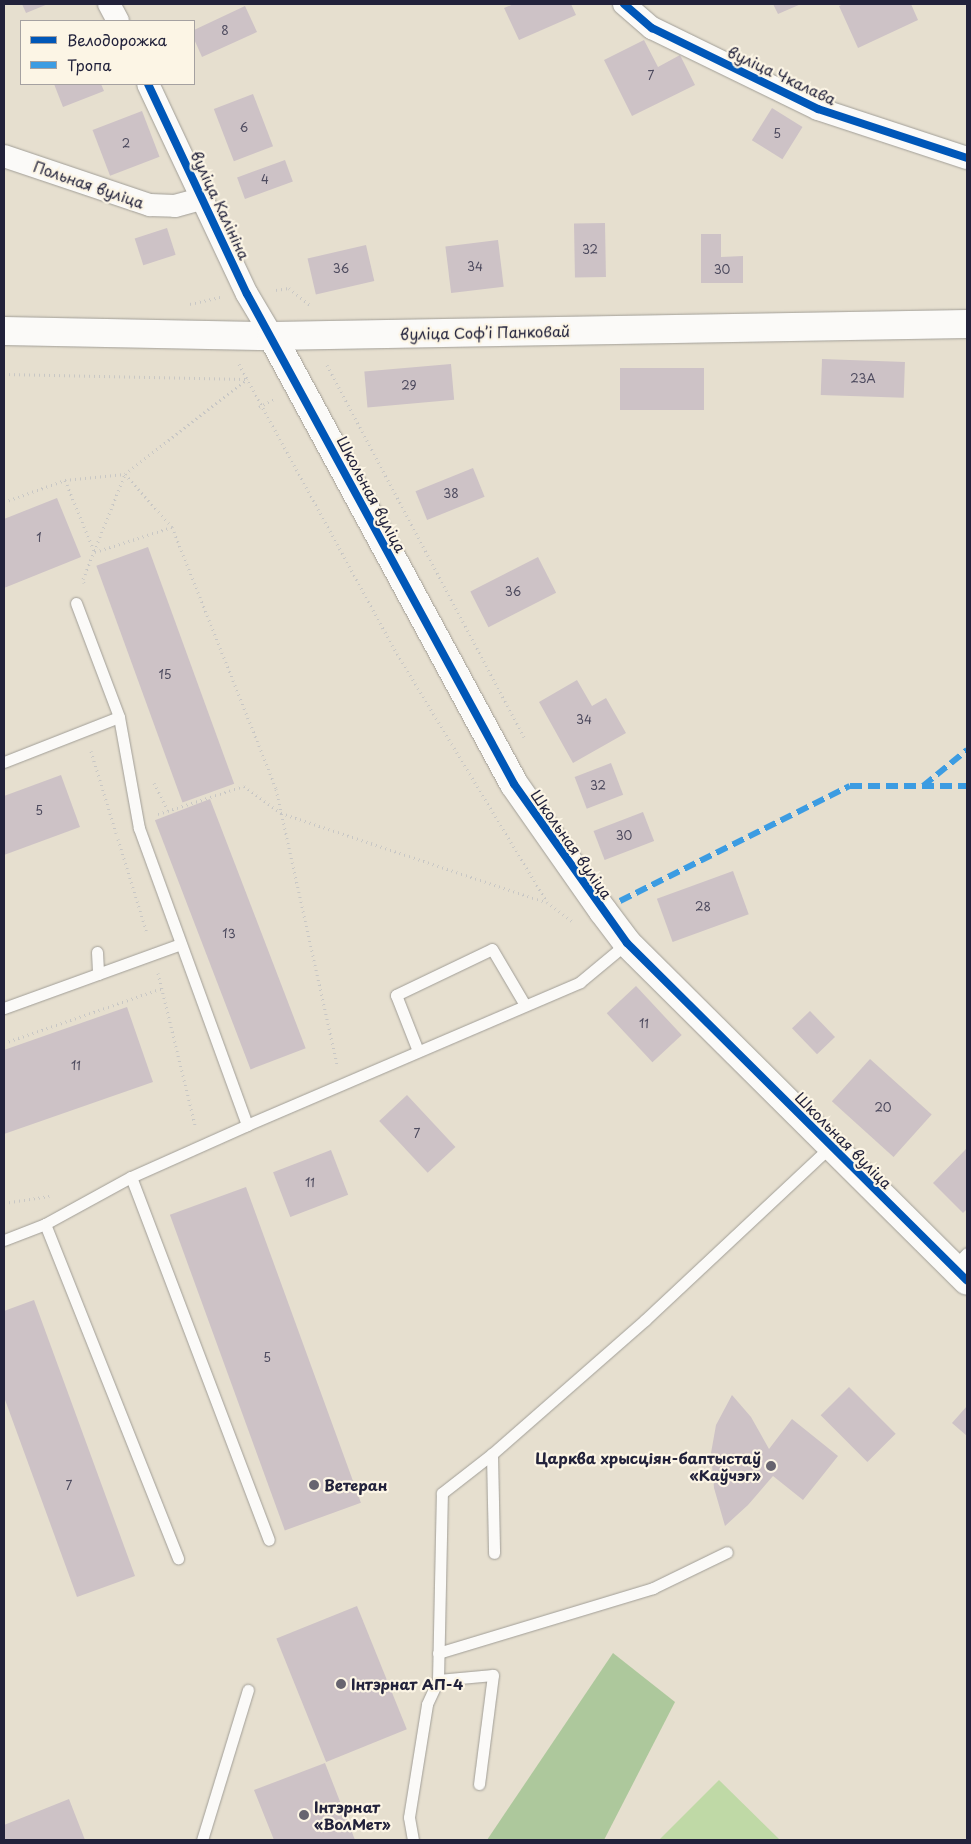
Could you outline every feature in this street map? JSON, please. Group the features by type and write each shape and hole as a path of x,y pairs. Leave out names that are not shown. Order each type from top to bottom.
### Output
{"street":[{"path":"109,4 117,20"},
{"name":"вуліца Чкалава","path":"624,4 652,28 818,109 967,158"},
{"name":"вуліца Калініна","path":"148,85 204,198 247,294 272,336"},
{"name":"Польная вуліца","path":"4,156 150,205 175,206 204,198"},
{"name":"вуліца Софʼі Панковай","path":"4,331 272,336 967,324"},
{"name":"Школьная вуліца","path":"272,336 514,784 627,943 831,1146 963,1267"}],"lane":[{"path":"76,603 119,717 139,828 247,1125"},
{"path":"4,762 119,717"},
{"path":"4,1240 45,1224 131,1177 247,1125 580,982 627,943"},
{"path":"4,1008 181,944"},
{"path":"418,1051 396,995 492,949 525,1005"},
{"path":"97,952 98,974"},
{"path":"413,1840 409,1817 427,1704 438,1680 442,1493 492,1454 645,1320 831,1146"},
{"path":"131,1177 269,1540"},
{"path":"45,1224 178,1559"},
{"path":"492,1454 494,1553"},
{"path":"438,1653 653,1588 727,1552"},
{"path":"438,1680 493,1676 479,1784"},
{"path":"202,1840 248,1690"}],"path":[{"path":"289,288 312,307"},
{"path":"4,374 247,379 125,474 95,552 82,579"},
{"path":"4,502 64,480 125,474"},
{"path":"125,474 172,528 276,789 338,1066"},
{"path":"64,480 95,552"},
{"path":"95,552 172,528"},
{"path":"159,796 168,811 244,786 281,812 547,902"},
{"path":"4,1043 163,988"},
{"path":"4,1203 53,1195"}],"green space":[{"path":"613,1653 675,1702 604,1840 487,1840"},
{"path":"719,1780 780,1840 659,1840"}],"building":[{"path":"22,4 48,4 26,13"},
{"path":"514,4 571,4 576,15 519,40 504,8"},
{"path":"773,4 801,4 778,14"},
{"path":"844,4 911,4 918,20 858,48 839,6"},
{"path":"245,6 257,32 202,57 195,41 195,30"},
{"path":"644,40 658,67 680,55 695,85 632,116 604,60"},
{"path":"54,85 101,85 104,91 63,107"},
{"path":"253,94 273,146 234,161 214,109"},
{"path":"772,108 803,127 782,159 752,140"},
{"path":"142,111 160,157 110,176 93,130"},
{"path":"285,160 293,182 245,199 237,177"},
{"path":"605,223 606,277 575,278 574,224"},
{"path":"167,228 176,255 143,265 135,239"},
{"path":"701,234 721,234 721,257 743,256 743,283 701,283"},
{"path":"498,240 504,287 451,293 445,246"},
{"path":"366,245 374,281 316,295 308,258"},
{"path":"822,359 905,362 904,398 821,395"},
{"path":"451,364 454,400 367,407 364,372"},
{"path":"620,368 704,368 704,410 620,410"},
{"path":"473,468 485,497 427,520 416,491"},
{"path":"57,498 81,557 4,588 4,519"},
{"path":"148,547 234,784 183,803 96,566"},
{"path":"538,557 556,593 488,627 470,592"},
{"path":"577,680 592,706 606,698 626,733 573,763 539,702"},
{"path":"611,763 623,795 587,809 575,777"},
{"path":"61,775 80,827 4,855 4,796"},
{"path":"210,799 306,1048 251,1069 155,820"},
{"path":"643,812 654,841 605,860 594,831"},
{"path":"733,871 749,914 673,942 657,899"},
{"path":"636,986 682,1035 652,1062 607,1013"},
{"path":"127,1007 153,1082 4,1134 4,1050"},
{"path":"810,1011 835,1037 817,1054 792,1028"},
{"path":"870,1059 932,1115 894,1157 832,1101"},
{"path":"407,1095 455,1147 428,1173 379,1121"},
{"path":"967,1148 967,1209 963,1213 933,1183"},
{"path":"331,1150 348,1195 290,1217 273,1172"},
{"path":"246,1187 361,1503 285,1530 170,1215"},
{"path":"34,1300 135,1576 77,1597 4,1397 4,1311"},
{"path":"849,1387 896,1434 867,1462 821,1415"},
{"name":"Царква хрысціян-баптыстаў «Каўчэг»","path":"732,1395 751,1417 769,1449 792,1419 838,1456 803,1500 773,1476 748,1505 725,1526 714,1488 711,1453 716,1425"},
{"path":"967,1406 967,1436 952,1423"},
{"name":"Інтэрнат АП-4","path":"357,1606 407,1729 326,1762 276,1639"},
{"name":"Інтэрнат «ВолМет»","path":"325,1763 355,1840 274,1840 254,1790"},
{"path":"69,1799 85,1840 4,1840 4,1825"}],"marked path":[{"path":"923,786 967,750"},
{"path":"620,901 850,786 967,786"}],"cycle path":[{"path":"624,4 652,28 818,109 967,158"},
{"path":"148,85 247,294 514,784 627,943 967,1281"}],"place":[{"name":"Царква хрысціян-баптыстаў «Каўчэг»","path":"771,1466"},
{"name":"Ветеран","path":"314,1485"},
{"name":"Інтэрнат АП-4","path":"341,1684"},
{"name":"Інтэрнат «ВолМет»","path":"304,1815"}]}
